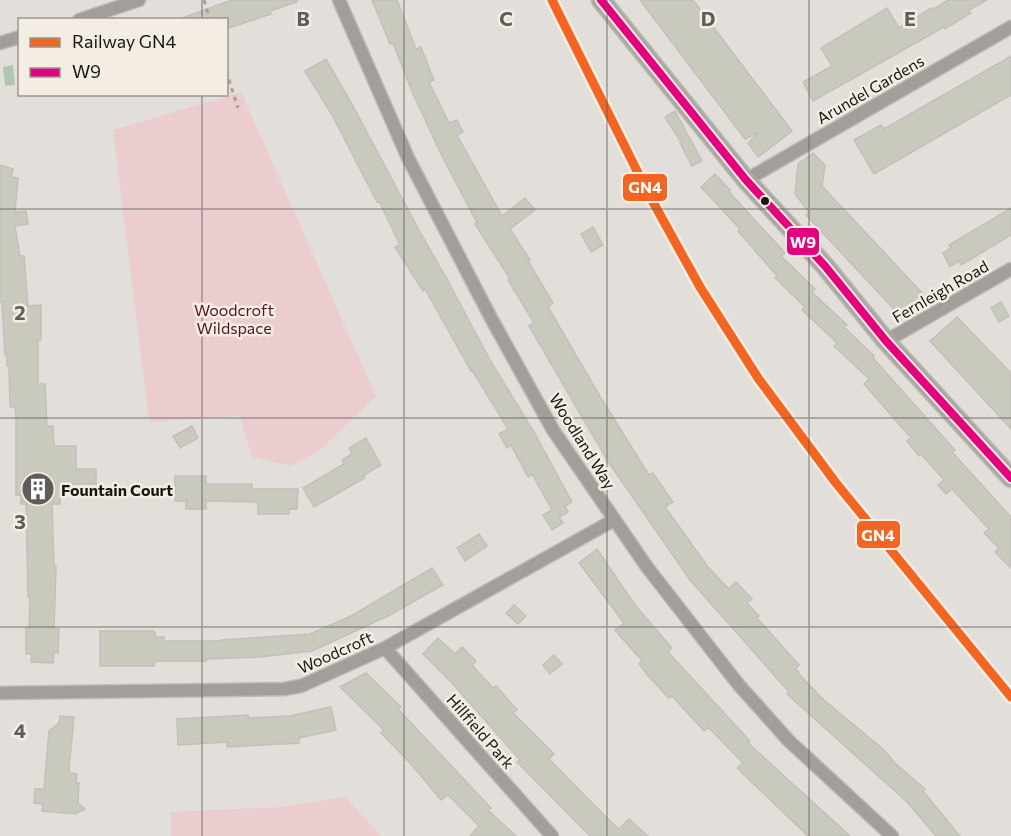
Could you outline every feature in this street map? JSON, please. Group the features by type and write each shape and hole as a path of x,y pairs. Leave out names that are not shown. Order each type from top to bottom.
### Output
{"street":[{"path":"85,18 139,0"},
{"name":"Woodland Way","path":"339,0 408,158 491,318 554,430 647,567 738,684 789,741 892,836"},
{"path":"601,0 746,180 825,266 886,341 1011,478"},
{"name":"Arundel Gardens","path":"746,180 1011,27"},
{"path":"0,43 18,38"},
{"name":"Fernleigh Road","path":"886,341 1011,269"},
{"name":"Woodcroft","path":"0,693 284,689 301,686 385,648 614,520"},
{"name":"Hillfield Park","path":"385,648 552,836"}],"path":[{"path":"204,0 209,18"},
{"path":"228,77 238,108"}],"green space":[{"name":"Woodcroft Wildspace","path":"241,92 376,396 318,452 291,466 252,457 240,416 149,422 113,130"},
{"path":"345,797 381,836 171,836 171,812 280,807"}],"shaded area":[{"path":"13,65 15,85 5,86 3,67"}],"building":[{"path":"232,0 297,0 297,2 270,11 271,14 228,28 228,18 182,18"},
{"path":"372,0 397,0 416,49 421,47 434,80 429,82 449,123 457,120 463,132 457,135 502,216 525,198 535,210 510,229 553,303 548,307 601,398 649,475 653,473 673,502 665,507 708,567 729,589 736,582 752,599 747,603 759,616 757,618 799,665 795,669 798,673 824,700 884,750 895,763 925,789 923,791 960,836 936,836 906,801 787,694 789,692 690,580 609,463 529,326 534,323 508,280 510,279 475,224 477,223 440,152"},
{"path":"640,0 693,0 792,131 758,157 748,143 759,132 745,139"},
{"path":"948,0 987,0 969,10 971,13 945,29 944,27 813,101 803,82 832,66 821,48 887,8 899,28"},
{"path":"1011,56 1011,95 874,174 854,140 881,125 884,129"},
{"path":"326,59 490,360 534,432 572,502 565,506 568,512 559,517 563,523 552,530 543,515 552,510 532,474 528,477 511,445 507,448 499,434 508,429 471,371 425,289 423,291 395,247 400,245 379,201 377,202 332,115 305,71"},
{"path":"675,111 702,161 692,166 681,142 665,117"},
{"path":"813,153 825,165 822,186 925,296 902,318 806,215 809,212 795,194 798,164"},
{"path":"0,165 13,169 11,177 18,178 15,212 26,211 28,224 15,226 20,256 24,256 28,306 41,305 38,384 45,384 47,426 53,426 54,446 76,446 76,469 96,469 96,484 60,484 60,504 52,504 54,566 56,566 54,629 59,629 58,653 54,653 53,663 31,662 32,654 26,654 26,628 29,628 30,597 28,597 26,504 21,504 21,495 16,495 16,416 15,407 10,407 9,366 7,366 7,355 5,355 2,302 0,302"},
{"path":"715,174 785,253 781,256 815,289 812,292 847,325 844,327 874,356 873,358 955,450 952,452 1011,517 1011,568 995,552 999,548 984,533 989,529 952,489 946,494 938,485 944,480 921,454 919,456 907,441 911,438 864,384 869,379 834,346 837,343 802,310 805,307 775,278 777,276 738,231 740,229 701,187"},
{"path":"1011,208 1011,235 961,265 959,261 950,267 943,253 951,248 949,245"},
{"path":"593,227 603,245 591,252 581,234"},
{"path":"1001,302 1009,316 999,322 991,308"},
{"path":"957,317 1011,373 1011,429 930,341"},
{"path":"192,426 198,438 180,448 173,436"},
{"path":"366,438 381,465 364,475 365,478 314,507 303,488 344,464 342,460 352,454 349,448"},
{"path":"175,476 206,476 206,484 252,484 252,489 298,489 297,509 289,509 289,514 258,514 258,502 206,501 206,509 186,509 186,501 175,501"},
{"path":"479,534 487,546 465,561 457,548"},
{"path":"597,549 635,605 672,648 668,652 750,741 748,743 850,836 808,836 737,768 743,763 708,727 704,731 672,696 669,698 649,677 639,664 642,661 615,630 624,623 579,563"},
{"path":"432,568 443,585 388,616 312,651 260,657 206,659 206,661 155,661 154,666 100,666 100,631 154,631 156,637 164,637 164,641 221,641 310,634 351,616"},
{"path":"514,605 526,616 518,624 506,613"},
{"path":"438,638 455,654 462,647 476,661 472,665 493,688 496,686 517,710 513,713 554,754 549,759 606,817 619,829 629,819 648,836 590,836 517,762 520,760 453,684 423,654"},
{"path":"554,655 562,664 550,674 543,665"},
{"path":"366,673 401,707 398,709 491,808 488,810 516,836 470,836 479,826 448,795 441,800 381,733 384,730 340,687"},
{"path":"331,707 336,730 299,738 299,743 227,747 227,742 178,745 177,719 248,715 248,718 290,716"},
{"path":"60,716 74,717 69,768 70,773 77,774 78,803 85,809 75,814 42,811 43,804 34,803 35,789 44,789 49,731 59,723"}],"rail line":[{"name":"GN4","path":"552,0 648,193 700,287 758,378 836,483 1011,697"}],"transit line":[{"name":"W9","path":"601,0 746,180 825,266 886,341 1011,478"}],"place":[{"name":"Fountain Court","path":"38,489"}]}
